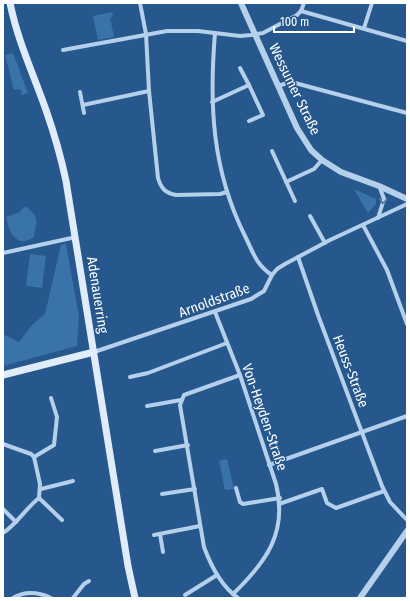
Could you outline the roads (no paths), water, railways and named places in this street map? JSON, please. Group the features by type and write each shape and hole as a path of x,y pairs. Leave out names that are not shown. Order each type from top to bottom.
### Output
{"main road":[{"name":"Adenauerring","path":"10,3 16,30 60,152 68,187 128,566 135,598"},
{"path":"3,375 94,352"}],"street":[{"path":"140,3 146,34 149,91 158,178 161,186 170,194 176,195 220,194 227,192"},
{"name":"Wessumer Straße","path":"241,3 297,128 311,150 322,160 341,172 379,186 407,199"},
{"path":"63,50 146,34 184,30 240,36 256,35 263,33 297,15 301,11 304,3"},
{"path":"364,28 372,3"},
{"path":"301,11 407,41"},
{"path":"215,33 212,102 216,152 235,215 255,257 262,268 272,275"},
{"path":"240,68 263,115 249,121"},
{"path":"278,86 287,83 295,83 407,113"},
{"path":"212,102 249,85"},
{"path":"82,105 149,91"},
{"path":"80,92 84,113"},
{"path":"272,151 294,201"},
{"path":"286,182 314,169 322,160"},
{"path":"378,218 384,199 382,190 379,186"},
{"name":"Arnoldstraße","path":"94,352 215,312 259,295 267,287 272,275 277,269 325,243 407,204"},
{"path":"310,216 325,243"},
{"path":"363,225 387,270 405,311 407,324"},
{"path":"3,253 76,237"},
{"name":"Heuss-Straße","path":"298,257 318,315 384,491 390,502 407,520"},
{"name":"Von-Heyden-Straße","path":"215,312 240,375 280,498 278,526 272,546 259,567 233,594"},
{"path":"130,377 148,373 228,343"},
{"path":"238,598 224,586 209,559 204,546 180,405 184,395 240,375"},
{"path":"34,457 54,445 56,418 51,398"},
{"path":"147,406 181,400"},
{"path":"269,465 407,416"},
{"path":"3,439 3,444 31,454 34,457 41,489 39,498 26,509 10,529 3,533"},
{"path":"155,451 188,445"},
{"path":"41,489 72,481"},
{"path":"236,488 240,502 243,504 280,498"},
{"path":"162,494 195,489"},
{"path":"279,504 322,489 327,503 336,508 384,491"},
{"path":"39,498 62,520"},
{"path":"3,509 16,522"},
{"path":"154,535 200,526"},
{"path":"360,598 407,531"},
{"path":"160,534 163,552"},
{"path":"185,595 218,575"},
{"path":"73,598 84,584 89,581"},
{"path":"13,598 22,594 30,593 40,594 51,598"}]}
